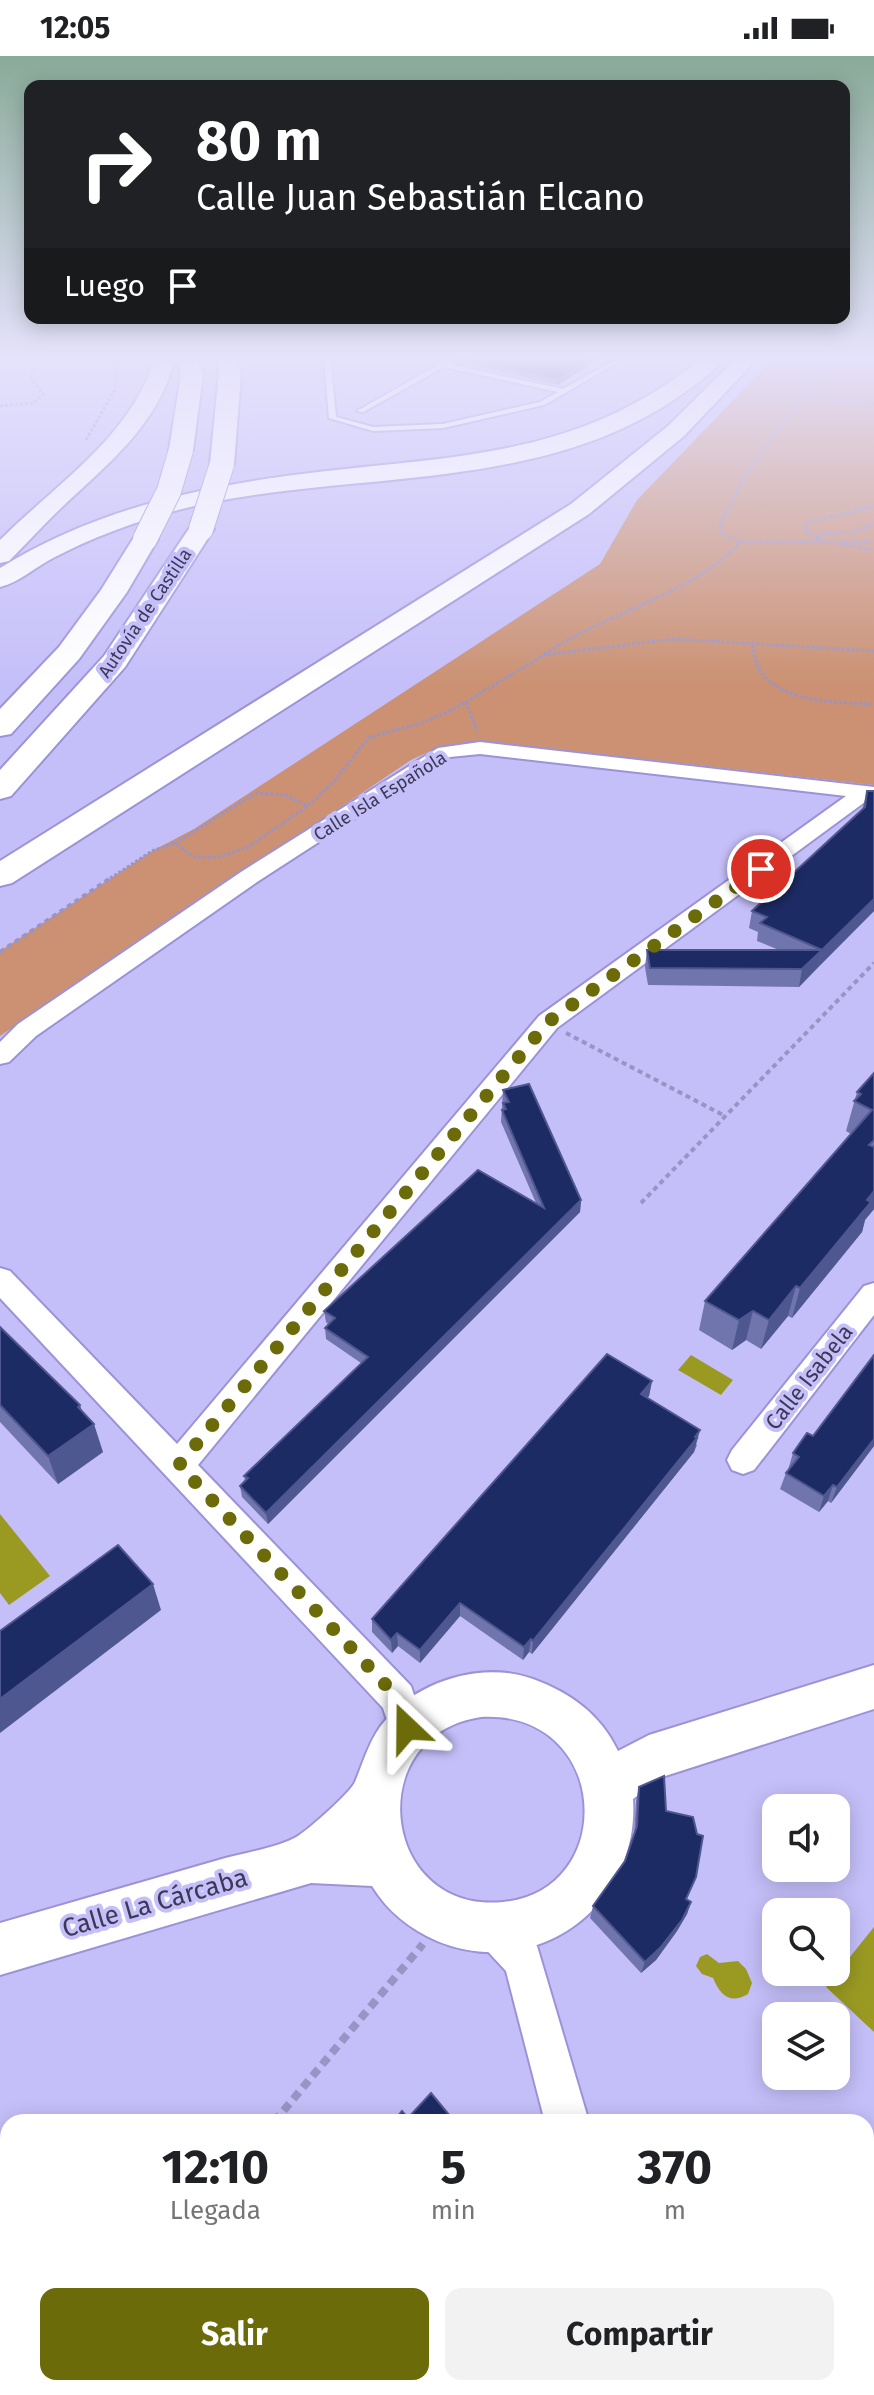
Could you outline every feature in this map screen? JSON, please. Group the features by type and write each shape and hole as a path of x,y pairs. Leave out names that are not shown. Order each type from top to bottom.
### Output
{"highway":[{"path":"0,555 93,467"},
{"name":"Autovía de Castilla","path":"0,727 69,653 113,592 145,539 169,491 176,467"},
{"name":"Autovía de Castilla","path":"0,789 115,661 201,529 221,467"},
{"path":"0,579 80,536 170,506 305,481 430,467"},
{"path":"0,876 580,509 633,467"}],"street":[{"name":"Calle Isla Española","path":"0,1056 27,1030 261,869 445,752 480,748 869,792"},
{"path":"179,1465 548,1022 869,792"},
{"path":"0,1279 412,1712"},
{"name":"Calle Isabela","path":"743,1460 874,1294"},
{"path":"599,1770 649,1758 874,1687"},
{"path":"490,1693 519,1697 545,1707 569,1724 599,1770 609,1822 605,1847 595,1870 580,1891 561,1908 517,1937 442,1916 420,1902 401,1884 376,1831 375,1798 380,1774 412,1712 462,1696 490,1693"},
{"name":"Calle La Cárcaba","path":"311,1858 375,1798"},
{"name":"Calle La Cárcaba","path":"0,1949 311,1858 388,1862"},
{"path":"517,1937 565,2114"}],"path":[{"path":"750,467 720,524 720,533 724,538 741,541 874,542"},
{"path":"874,506 806,523 805,531 817,539 874,550"},
{"path":"817,539 821,534 854,532 874,524"},
{"path":"175,843 182,854 204,861 230,857 254,844 306,805 360,756 368,738 421,723 466,702 618,613 706,573 729,557 741,541"},
{"path":"544,655 673,639 874,651"},
{"path":"752,645 762,675 790,692 827,701 874,704"},
{"path":"466,702 479,735 480,748"},
{"path":"0,952 152,851 175,843 256,793 285,795 306,805"},
{"path":"641,1203 874,963"},
{"path":"548,1022 577,1041 725,1116"},
{"path":"281,2114 417,1953 442,1916"}],"shaded area":[{"path":"669,467 874,467 874,785 490,742 469,742 440,748 411,760 0,1036 0,951 152,851 194,829 600,564 637,500"},
{"path":"691,1355 733,1380 721,1395 678,1370"},
{"path":"0,1514 50,1576 9,1605 0,1593"},
{"path":"874,1927 874,2032 850,2010 850,2002 842,2002 826,1987 850,1986 850,1957"},
{"path":"707,1954 719,1963 738,1961 746,1969 752,1983 748,1994 736,1999 726,1996 713,1978 702,1974 696,1966 700,1957"}],"building":[{"path":"867,791 874,791 874,899 822,950 760,923 767,917 752,911 865,807"},
{"path":"647,950 822,950 802,969 650,968"},
{"path":"874,1073 874,1140 869,1145 874,1147 874,1191 867,1200 871,1202 800,1288 796,1286 769,1320 753,1311 739,1320 705,1301 872,1110 854,1101 861,1094 857,1092"},
{"path":"529,1084 581,1200 266,1513 240,1486 248,1478 244,1476 368,1357 325,1328 335,1318 324,1311 478,1170 544,1208 502,1110 506,1109 503,1103 509,1102 503,1090"},
{"path":"0,1327 80,1405 78,1407 94,1424 48,1456 0,1405"},
{"path":"607,1354 652,1381 641,1394 700,1430 697,1438 533,1641 531,1639 524,1647 460,1603 420,1650 397,1633 391,1640 372,1619"},
{"path":"874,1355 874,1439 837,1487 833,1485 824,1496 786,1473 799,1457 793,1453 807,1433 813,1436"},
{"path":"118,1545 153,1584 0,1699 0,1631"},
{"path":"664,1776 666,1811 693,1817 697,1834 703,1836 696,1877 686,1899 691,1902 682,1920 645,1962 593,1906 625,1861 637,1826 639,1787"},
{"path":"431,2093 448,2114 412,2114"}],"route":[{"path":"407,1728 398,1698 179,1465 548,1022 761,869"}]}
